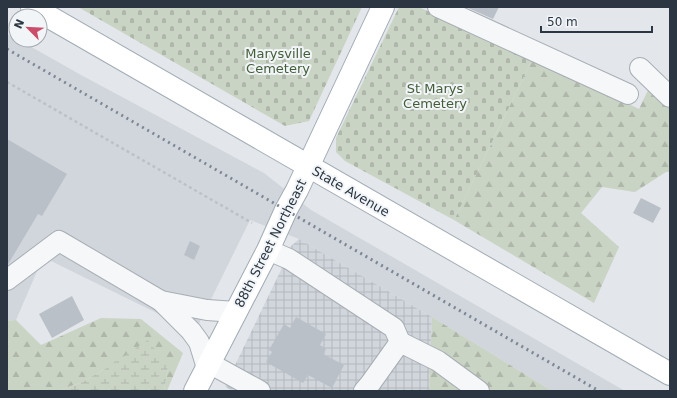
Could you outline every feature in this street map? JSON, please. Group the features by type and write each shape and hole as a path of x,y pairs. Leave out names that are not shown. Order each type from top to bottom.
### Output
{"main road":[{"name":"State Avenue","path":"32,7 670,374"},
{"name":"88th Street Northeast","path":"194,391 268,250 383,7"}],"lane":[{"path":"438,7 628,94"},
{"path":"640,68 670,97"},
{"path":"7,280 59,242 160,301 191,330 199,342 208,365 260,391"},
{"path":"268,250 289,259 394,328 400,342 438,361 479,391"},
{"path":"160,301 207,310 236,312"},
{"path":"364,391 400,342"}],"path":[{"path":"7,82 252,223"}],"shaded area":[{"path":"7,34 8,48 33,48 264,173 311,210 625,391 552,391 432,317 299,239 250,220 190,342 169,319 47,259 41,262 16,320 7,321"},
{"path":"299,239 432,317 429,391 232,391 225,386 281,270 290,247"}],"green space":[{"name":"Marysville Cemetery","path":"78,7 362,7 309,121 285,126"},
{"name":"St Marys Cemetery","path":"399,7 419,7 532,60 454,220 345,161 336,152 336,138"},
{"path":"532,60 560,71 639,109 651,84 670,100 670,172 666,172 635,192 602,187 581,213 619,247 594,303 454,220"},
{"path":"432,317 552,391 429,391"},
{"path":"101,318 141,319 183,353 167,391 164,391 168,367 105,369 80,383 56,391 7,391 7,321 16,320 41,345"},
{"path":"148,340 168,367 164,391 56,391 80,383 105,369"}],"building":[{"path":"466,7 499,7 493,19"},
{"path":"7,139 67,174 42,216 38,214 7,266"},
{"path":"641,198 661,208 653,223 633,213"},
{"path":"190,241 200,246 194,260 184,255"},
{"path":"72,296 84,320 52,338 39,314"},
{"path":"296,317 326,334 320,345 326,349 323,354 344,365 332,388 308,375 303,383 266,362 272,352 269,350 284,324 290,328"}],"railway":[{"path":"7,49 599,391"}]}
